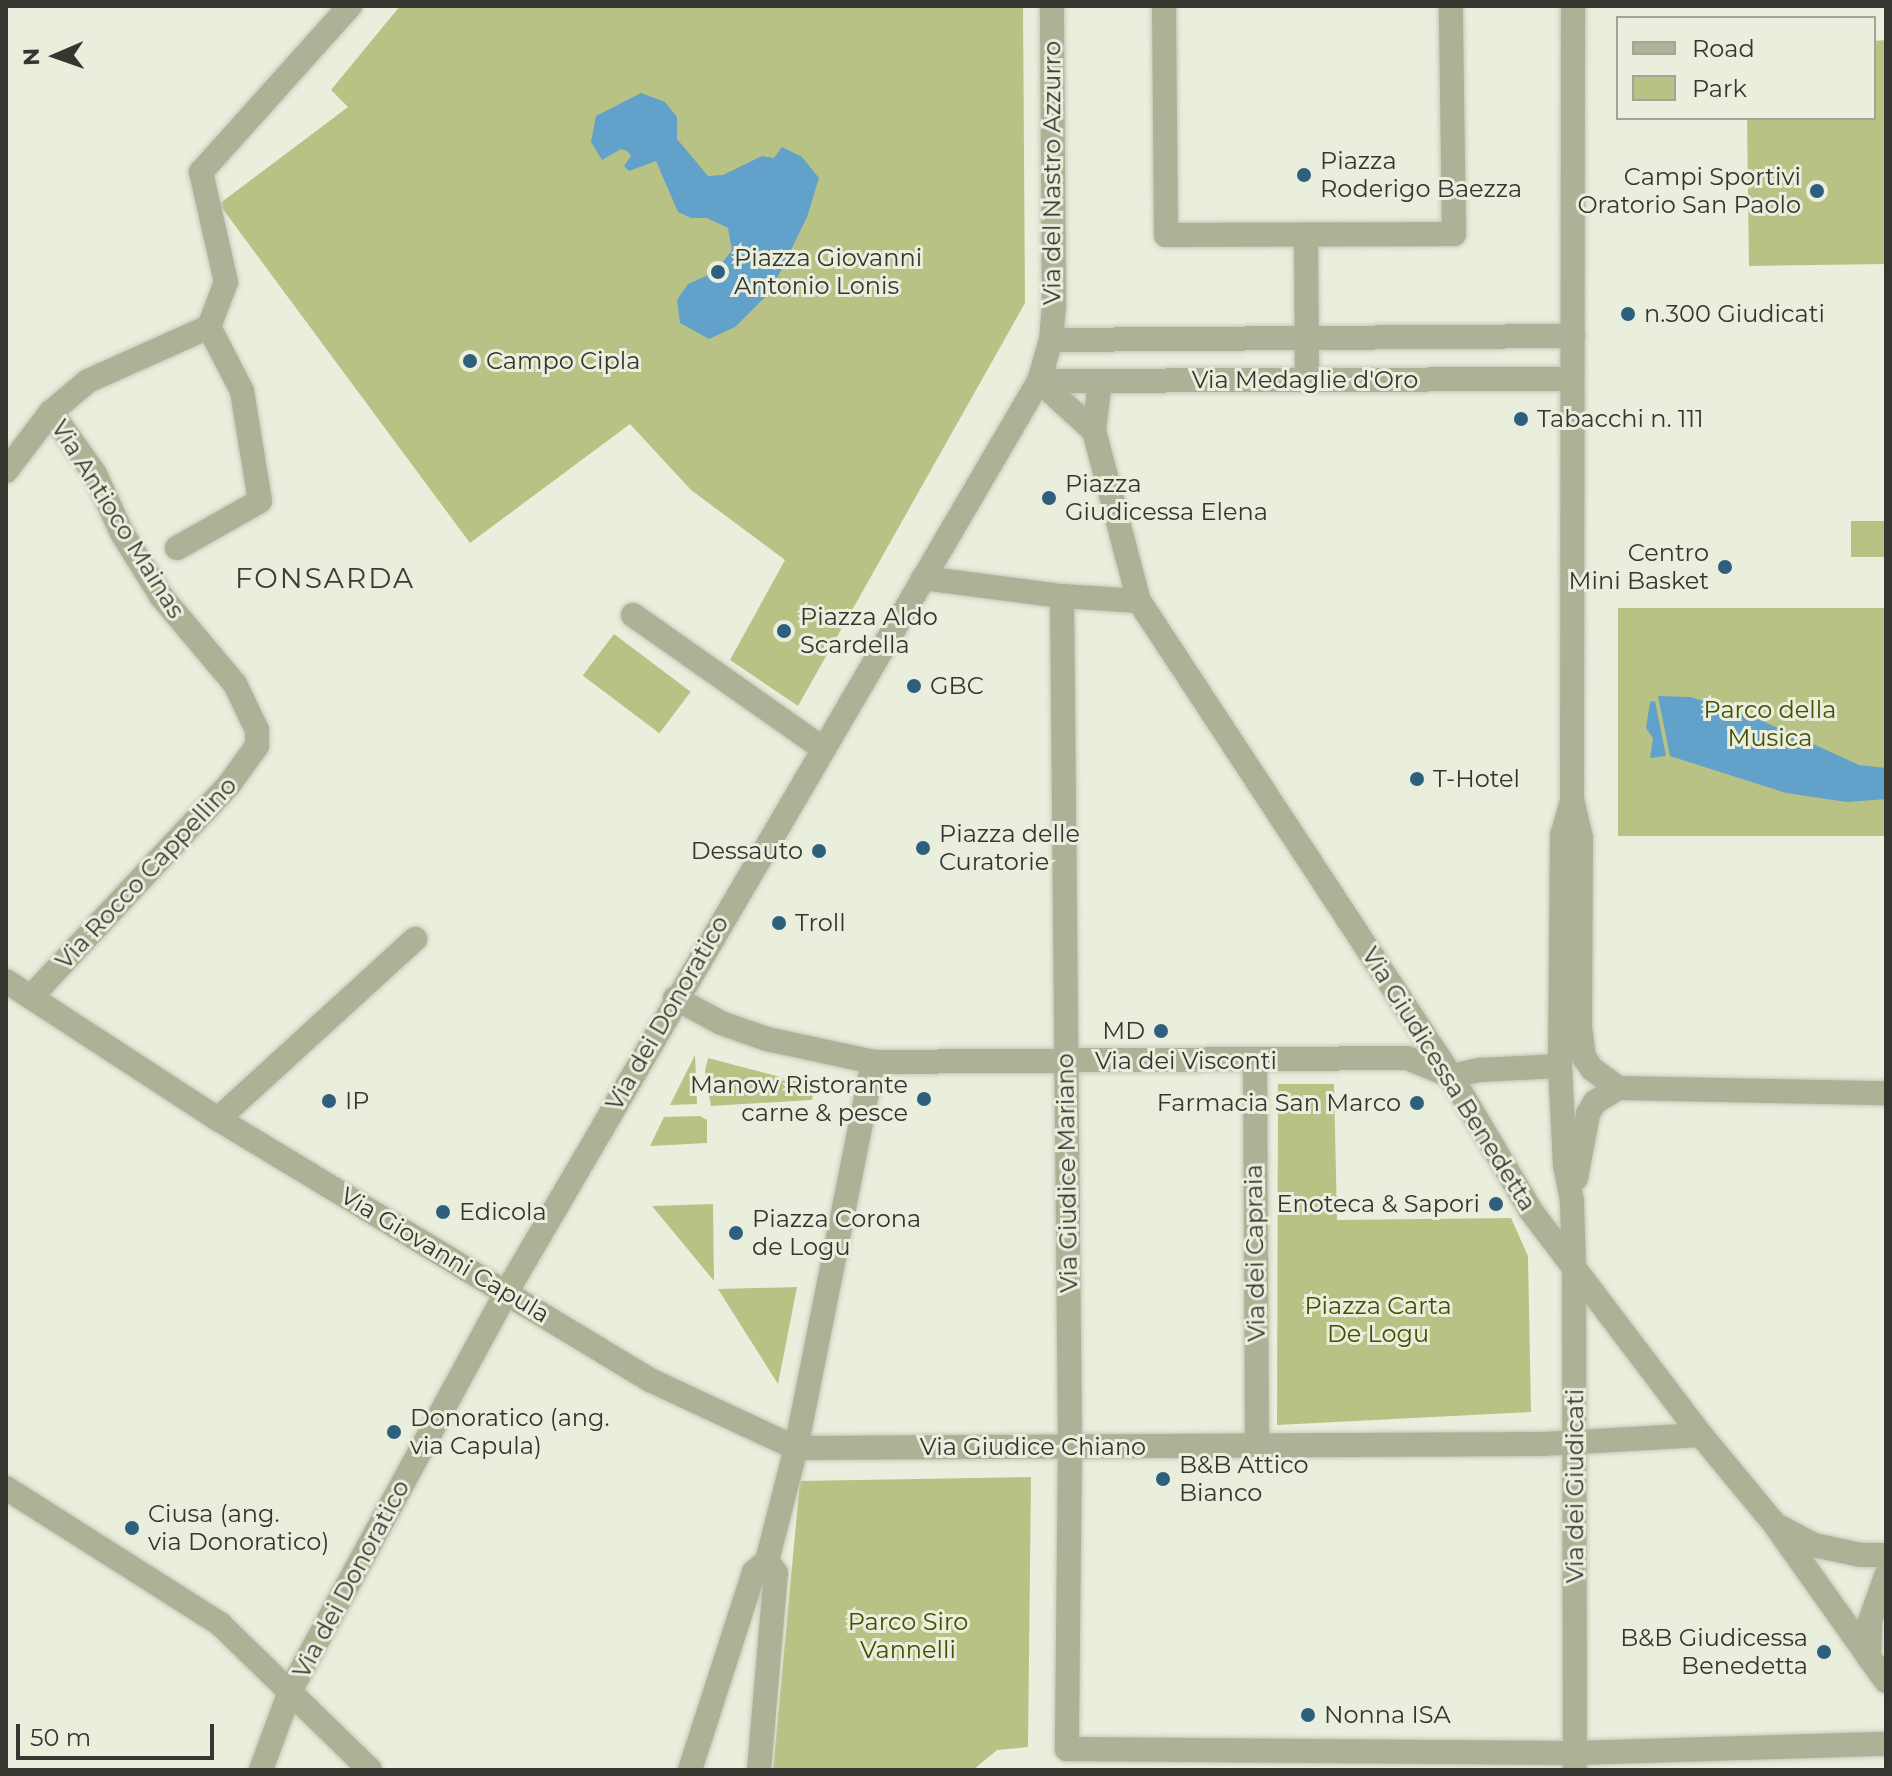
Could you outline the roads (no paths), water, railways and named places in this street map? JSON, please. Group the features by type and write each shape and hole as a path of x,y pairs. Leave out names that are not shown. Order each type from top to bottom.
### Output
{"street":[{"path":"6,471 51,412 88,381 209,327 226,282 201,172 350,6"},
{"name":"Via del Nastro Azzurro","path":"1051,340 1052,6"},
{"path":"1164,6 1166,235 1454,234 1451,6"},
{"name":"Via dei Giudicati","path":"1572,1201 1588,1114 1595,1102 1618,1088 1592,1069 1581,1044 1581,838 1572,799 1573,6"},
{"path":"1306,235 1307,380"},
{"name":"Via Antioco Mainas","path":"177,548 260,501 242,391 209,327"},
{"name":"Via Medaglie d'Oro","path":"1051,340 1573,336"},
{"path":"1418,338 1418,379"},
{"name":"Via dei Donoratico","path":"261,1770 290,1691 506,1293 675,998 1039,381 1051,340"},
{"name":"Via Medaglie d'Oro","path":"1039,381 1571,379"},
{"path":"1039,381 1094,431"},
{"name":"Via Giudicessa Benedetta","path":"1100,381 1094,431 1139,601 1451,1076 1531,1211 1701,1435 1773,1522 1886,1681"},
{"name":"Via Antioco Mainas","path":"51,412 95,474 122,533 161,596 235,684 257,730 257,746"},
{"path":"923,578 1062,596 1139,601"},
{"name":"Via Giudice Mariano","path":"1062,596 1070,1446 1067,1749 1575,1762"},
{"path":"633,615 822,748"},
{"name":"Via Rocco Cappellino","path":"31,997 228,786 257,746"},
{"name":"Via dei Giudicati","path":"1572,799 1562,835 1560,1066 1565,1165 1572,1201 1574,1270 1575,1762"},
{"path":"218,1119 415,939"},
{"name":"Via Giovanni Capula","path":"6,981 218,1119 650,1380 796,1448"},
{"name":"Via dei Visconti","path":"675,998 713,1019 767,1039 873,1062 1407,1058 1451,1076"},
{"name":"Via dei Capraia","path":"1255,1061 1257,1446"},
{"path":"690,1770 754,1572 767,1561 796,1448 873,1062"},
{"path":"1451,1076 1480,1070 1560,1066"},
{"path":"1618,1088 1886,1093"},
{"name":"Via Giudice Chiano","path":"796,1448 1574,1443 1701,1435"},
{"path":"6,1488 220,1624 370,1770"},
{"path":"1773,1522 1814,1545 1861,1555 1886,1555"},
{"path":"759,1770 776,1573 767,1561"},
{"path":"1869,1658 1870,1621 1886,1576"},
{"path":"1575,1762 1886,1744"}],"water":[{"path":"641,93 665,102 677,117 677,139 708,176 723,175 762,156 774,158 782,147 802,157 819,178 807,217 771,291 735,327 709,339 680,323 677,300 688,284 715,272 732,250 728,228 707,218 691,218 678,212 656,161 629,171 624,166 631,156 627,151 621,149 602,160 591,142 596,116"},
{"path":"1658,696 1690,697 1745,713 1859,765 1886,768 1886,799 1847,802 1786,793 1670,756"},
{"path":"1655,701 1666,756 1650,758 1653,738 1646,728 1650,702"}],"place":[{"name":"Piazza Roderigo Baezza","path":"1304,175"},
{"name":"Campi Sportivi Oratorio San Paolo","path":"1817,191"},
{"name":"Piazza Giovanni Antonio Lonis","path":"718,272"},
{"name":"n.300 Giudicati","path":"1628,314"},
{"name":"Campo Cipla","path":"470,361"},
{"name":"Tabacchi n. 111","path":"1521,419"},
{"name":"Piazza Giudicessa Elena","path":"1049,498"},
{"name":"Centro Mini Basket","path":"1725,567"},
{"name":"Piazza Aldo Scardella","path":"784,631"},
{"name":"GBC","path":"914,686"},
{"name":"T-Hotel","path":"1417,779"},
{"name":"Piazza delle Curatorie","path":"923,848"},
{"name":"Dessauto","path":"819,851"},
{"name":"Troll","path":"779,923"},
{"name":"MD","path":"1161,1031"},
{"name":"Manow Ristorante carne & pesce","path":"924,1099"},
{"name":"IP","path":"329,1101"},
{"name":"Farmacia San Marco","path":"1417,1103"},
{"name":"Enoteca & Sapori","path":"1496,1204"},
{"name":"Edicola","path":"443,1212"},
{"name":"Piazza Corona de Logu","path":"736,1233"},
{"name":"Donoratico (ang. via Capula)","path":"394,1432"},
{"name":"B&B Attico Bianco","path":"1163,1479"},
{"name":"Ciusa (ang. via Donoratico)","path":"132,1528"},
{"name":"B&B Giudicessa Benedetta","path":"1824,1652"},
{"name":"Nonna ISA","path":"1308,1715"}],"district":[{"name":"FONSARDA","path":"325,578"}],"park label":[{"name":"Parco della Musica","path":"1770,724"},
{"name":"Piazza Carta De Logu","path":"1378,1320"},
{"name":"Parco Siro Vannelli","path":"908,1636"}]}
